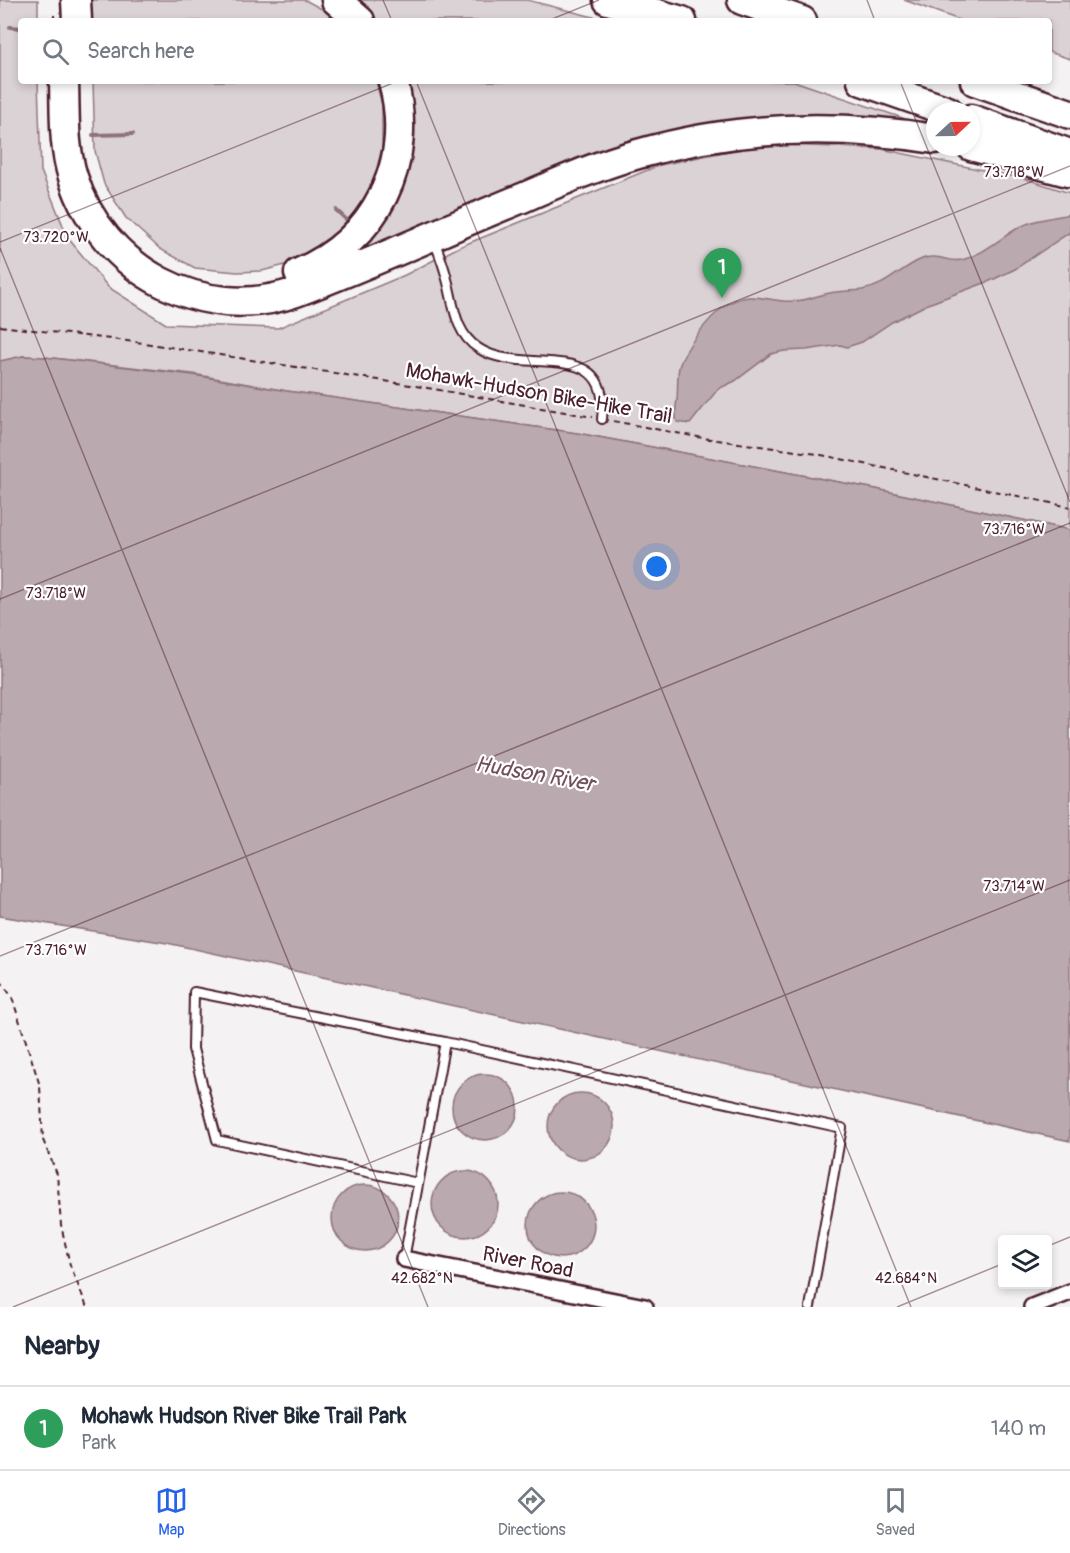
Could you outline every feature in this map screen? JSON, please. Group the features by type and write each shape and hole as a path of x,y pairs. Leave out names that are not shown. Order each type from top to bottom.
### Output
{"highway":[{"path":"62,0 62,18"},
{"path":"76,0 77,18"},
{"path":"336,0 357,18"},
{"path":"608,0 671,18"},
{"path":"742,0 793,18"},
{"path":"64,84 69,163 76,186 98,229 114,248 147,275 167,286 200,297 223,301 266,300 305,288 590,170 637,154 692,141 772,130 826,129 880,132 926,139"},
{"path":"79,84 81,137 85,161 95,191 112,221 133,244 166,267 202,280 244,285 282,280 318,265 347,244 370,219 386,190 396,159 399,125 393,84"},
{"path":"871,84 926,103"},
{"path":"984,84 1070,114"},
{"path":"980,122 1070,154"},
{"path":"980,148 1070,172"}],"street":[{"name":"River Road","path":"404,1259 645,1307"},
{"path":"1032,1307 1070,1292"}],"lane":[{"path":"432,235 445,269 455,317 466,336 477,348 491,355 588,370 596,377 602,389 604,401 602,419"},
{"path":"418,1183 217,1140 193,1048 194,992 445,1042 842,1128 810,1307"},
{"path":"404,1259 445,1042"}],"path":[{"name":"Mohawk-Hudson Bike-Hike Trail","path":"0,326 156,345 416,386 703,438 828,456 1070,507"},
{"path":"0,980 12,997 40,1086 43,1140 57,1174 61,1225 70,1265 87,1307"}],"shaded area":[{"path":"0,0 38,0 38,18 18,18 18,84 38,84 41,171 68,238 108,287 166,324 278,328 405,275 459,247 660,165 763,144 881,149 1026,179 1070,193 1070,530 876,489 577,433 287,391 193,374 44,357 23,356 0,361"},
{"path":"90,0 305,0 338,18 91,18"},
{"path":"350,0 527,0 597,18 366,18"},
{"path":"904,0 1070,0 1070,59 1052,53 1052,18 954,18"},
{"path":"93,84 377,84 382,105 382,148 372,187 347,222 319,250 285,265 262,271 237,272 195,268 160,249 126,218 104,184 95,151"},
{"path":"402,84 803,84 926,126 926,128 787,119 345,262 357,249"}],"water":[{"path":"1070,214 1070,232 1015,269 990,281 928,304 892,322 862,342 847,347 840,345 771,354 735,381 718,389 690,424 677,422 675,413 678,375 682,360 705,325 735,300 752,297 796,301 830,293 871,288 927,257 962,260 984,250 1024,225"},
{"name":"Hudson River","path":"23,356 193,375 577,433 876,489 1070,530 1070,1141 167,943 0,916 0,361"},
{"path":"485,1074 498,1077 508,1084 515,1094 518,1107 515,1120 508,1130 498,1137 485,1140 472,1137 462,1130 455,1120 452,1107 455,1094 462,1084 472,1077"},
{"path":"581,1093 594,1096 604,1103 611,1113 614,1126 611,1139 604,1149 594,1156 581,1159 568,1156 558,1149 551,1139 548,1126 551,1113 558,1103 568,1096"},
{"path":"465,1171 478,1173 488,1181 496,1191 498,1204 496,1217 488,1227 478,1235 465,1237 452,1235 442,1227 434,1217 432,1204 434,1191 442,1181 452,1173"},
{"path":"365,1185 378,1187 388,1195 396,1205 398,1218 396,1231 388,1241 378,1249 365,1251 352,1249 342,1241 334,1231 332,1218 334,1205 342,1195 352,1187"},
{"path":"561,1192 574,1195 584,1202 591,1212 594,1225 591,1238 584,1248 574,1255 561,1258 548,1255 538,1248 531,1238 528,1225 531,1212 538,1202 548,1195"}],"waterway":[{"path":"10,27 18,28"},
{"path":"93,135 133,134"},
{"path":"336,210 351,224"}],"place":[{"name":"Mohawk Hudson River Bike Trail Park","path":"722,298"}]}
